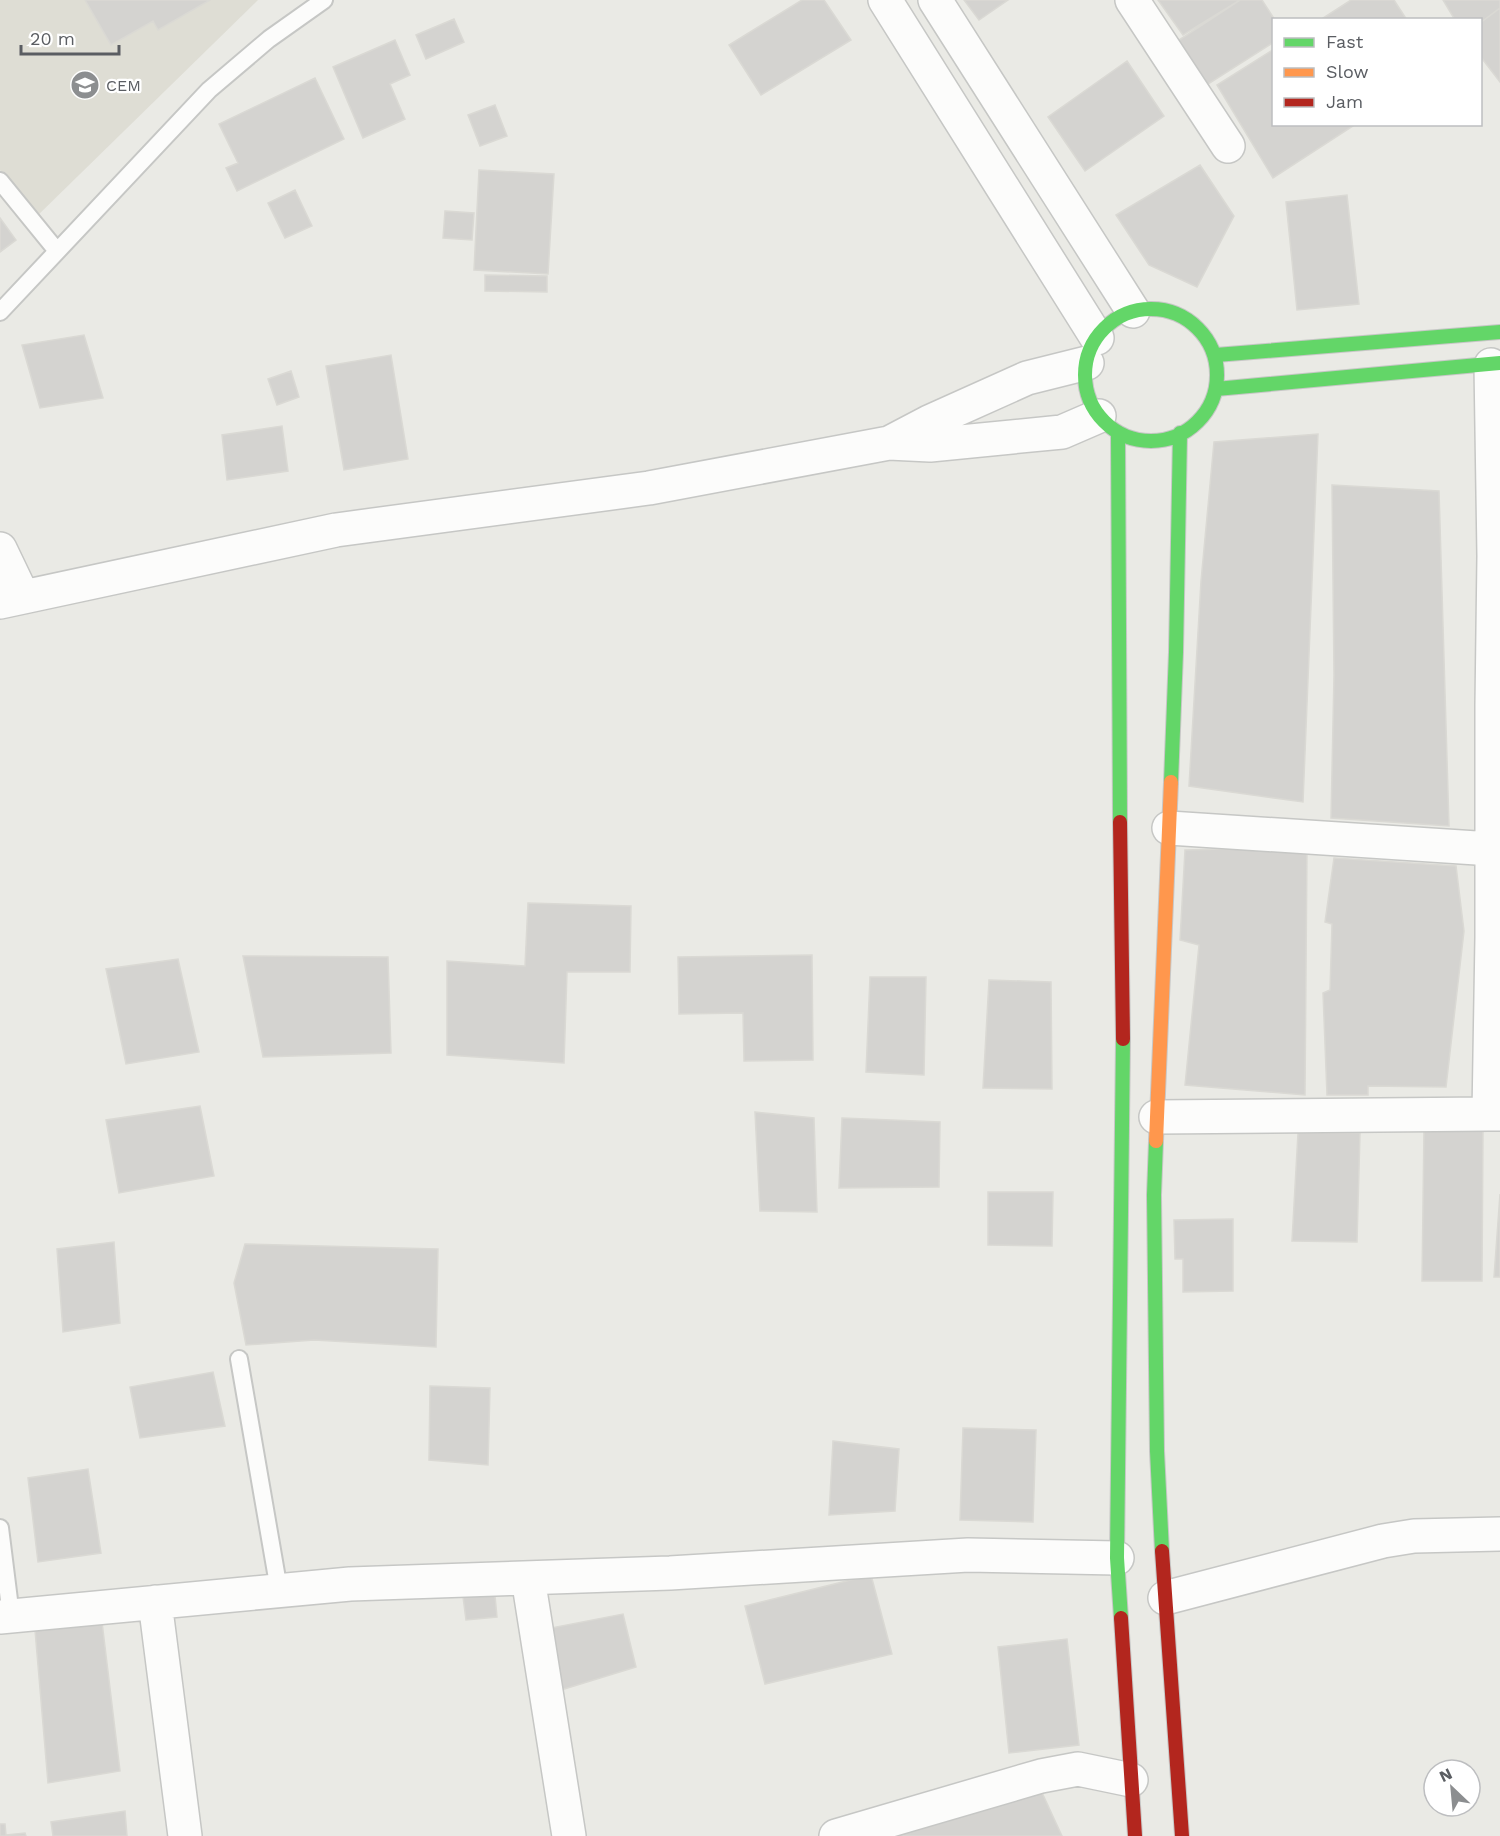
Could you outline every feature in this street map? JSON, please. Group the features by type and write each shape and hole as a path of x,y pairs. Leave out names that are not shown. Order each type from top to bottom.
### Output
{"street":[{"path":"885,0 1092,350"},
{"path":"935,0 1133,311"},
{"path":"1132,0 1228,146"},
{"path":"1156,308 1182,316 1200,330 1216,355 1216,389 1207,410 1192,427 1180,433 1151,441 1133,439 1109,425 1088,396 1085,376 1092,350 1113,320 1133,311 1156,308"},
{"path":"1216,355 1500,332"},
{"path":"889,443 928,422 1092,350"},
{"path":"1156,1117 1494,1114 1492,705 1496,364 1341,376 1216,389"},
{"path":"0,549 11,599 336,531 649,488 889,443 930,445 1109,425"},
{"path":"1109,425 1119,770 1123,1034 1117,1558 1135,1836"},
{"path":"1180,433 1176,652 1154,1195 1157,1450 1182,1836"},
{"path":"1169,828 1492,849"},
{"path":"1165,1598 1383,1541 1414,1536 1500,1534"},
{"path":"6,1617 350,1584 670,1573 968,1555 1117,1558"},
{"path":"528,1578 569,1836"},
{"path":"155,1602 185,1836"},
{"path":"836,1836 1041,1776 1078,1769 1131,1780"}],"lane":[{"path":"0,312 209,90 269,39 324,0"},
{"path":"0,181 57,251"},
{"path":"239,1359 279,1590"},
{"path":"0,1528 6,1617"}],"shaded area":[{"name":"CEM","path":"0,0 258,0 34,219 0,170"}],"building":[{"path":"85,0 210,0 158,30 153,21 111,45"},
{"path":"802,0 824,0 851,40 761,95 729,45"},
{"path":"964,0 1008,0 979,20"},
{"path":"1158,0 1240,0 1183,35"},
{"path":"1240,0 1262,0 1274,18 1272,43 1205,86 1176,42"},
{"path":"1351,0 1394,0 1406,18 1323,18"},
{"path":"1443,0 1500,0 1500,8 1482,22 1482,18 1454,18"},
{"path":"1500,8 1500,82 1482,59 1482,22"},
{"path":"454,19 464,42 426,59 416,35"},
{"path":"395,40 410,75 390,84 405,119 363,138 333,67"},
{"path":"1272,50 1272,126 1353,126 1273,178 1217,85"},
{"path":"1127,61 1164,116 1085,171 1048,117"},
{"path":"315,78 344,139 237,191 226,168 238,163 219,124"},
{"path":"495,105 507,136 480,146 468,115"},
{"path":"1200,165 1234,216 1197,287 1149,265 1116,215"},
{"path":"479,170 554,174 548,274 474,270"},
{"path":"295,190 312,226 285,238 268,203"},
{"path":"1347,195 1359,304 1297,310 1286,202"},
{"path":"445,211 474,213 472,240 443,238"},
{"path":"0,218 16,240 0,252"},
{"path":"485,275 547,276 547,292 485,291"},
{"path":"84,335 103,398 40,408 22,345"},
{"path":"391,355 408,459 344,470 326,366"},
{"path":"291,371 299,397 277,405 268,379"},
{"path":"282,426 288,471 227,480 222,435"},
{"path":"1318,434 1303,802 1189,786 1201,581 1214,442"},
{"path":"1332,485 1439,491 1449,826 1331,818 1334,675"},
{"path":"1307,847 1305,1095 1185,1085 1199,945 1180,940 1185,850"},
{"path":"1334,858 1456,866 1464,931 1446,1087 1368,1086 1368,1095 1327,1095 1323,993 1330,990 1332,924 1325,922"},
{"path":"528,903 631,906 630,972 567,972 564,1063 447,1055 447,961 525,966"},
{"path":"812,955 813,1060 744,1061 743,1013 679,1014 678,957"},
{"path":"243,956 388,957 391,1053 263,1057"},
{"path":"178,959 199,1052 126,1064 106,969"},
{"path":"870,977 926,977 924,1075 866,1072"},
{"path":"989,980 1051,982 1052,1089 983,1088"},
{"path":"200,1106 214,1176 119,1193 106,1120"},
{"path":"755,1112 814,1118 817,1212 760,1211"},
{"path":"842,1118 940,1122 939,1187 839,1188"},
{"path":"1424,1128 1483,1128 1482,1281 1422,1281"},
{"path":"1298,1133 1360,1133 1357,1242 1292,1241"},
{"path":"988,1192 1053,1192 1052,1246 988,1245"},
{"path":"1500,1194 1500,1277 1494,1277"},
{"path":"1233,1219 1233,1291 1183,1292 1183,1259 1175,1259 1174,1220"},
{"path":"114,1242 120,1323 63,1332 57,1249"},
{"path":"245,1244 438,1249 436,1347 314,1340 246,1345 234,1283"},
{"path":"213,1372 225,1426 140,1438 130,1387"},
{"path":"430,1386 490,1388 488,1465 429,1460"},
{"path":"963,1428 1036,1430 1033,1522 960,1520"},
{"path":"833,1441 899,1449 895,1511 829,1515"},
{"path":"88,1469 101,1553 38,1562 28,1478"},
{"path":"871,1575 892,1654 765,1684 745,1606"},
{"path":"494,1585 497,1617 466,1620 462,1589"},
{"path":"623,1614 636,1667 561,1690 551,1628"},
{"path":"102,1622 120,1771 48,1783 35,1630"},
{"path":"1067,1639 1079,1745 1009,1753 998,1647"},
{"path":"1039,1786 1062,1836 883,1836"},
{"path":"125,1811 127,1836 53,1836 51,1822"},
{"path":"0,1824 5,1824 6,1835 25,1833 26,1836 0,1836"}],"traffic: fast":[{"path":"1151,309 1176,314 1198,328 1212,350 1217,375 1212,400 1198,422 1176,436 1151,441 1126,436 1104,422 1090,400 1085,375 1090,350 1104,328 1126,314 1151,309"},
{"path":"1216,355 1500,332"},
{"path":"1216,389 1500,363"},
{"path":"1118,433 1120,822"},
{"path":"1171,782 1180,433"},
{"path":"1121,1618 1117,1558 1123,1039"},
{"path":"1156,1141 1154,1195 1157,1451 1162,1551"}],"traffic: slow":[{"path":"1156,1141 1171,782"}],"traffic: jam":[{"path":"1120,822 1123,1039"},
{"path":"1162,1551 1182,1836"},
{"path":"1121,1618 1135,1836"}],"place":[{"name":"CEM","path":"85,85"}]}
